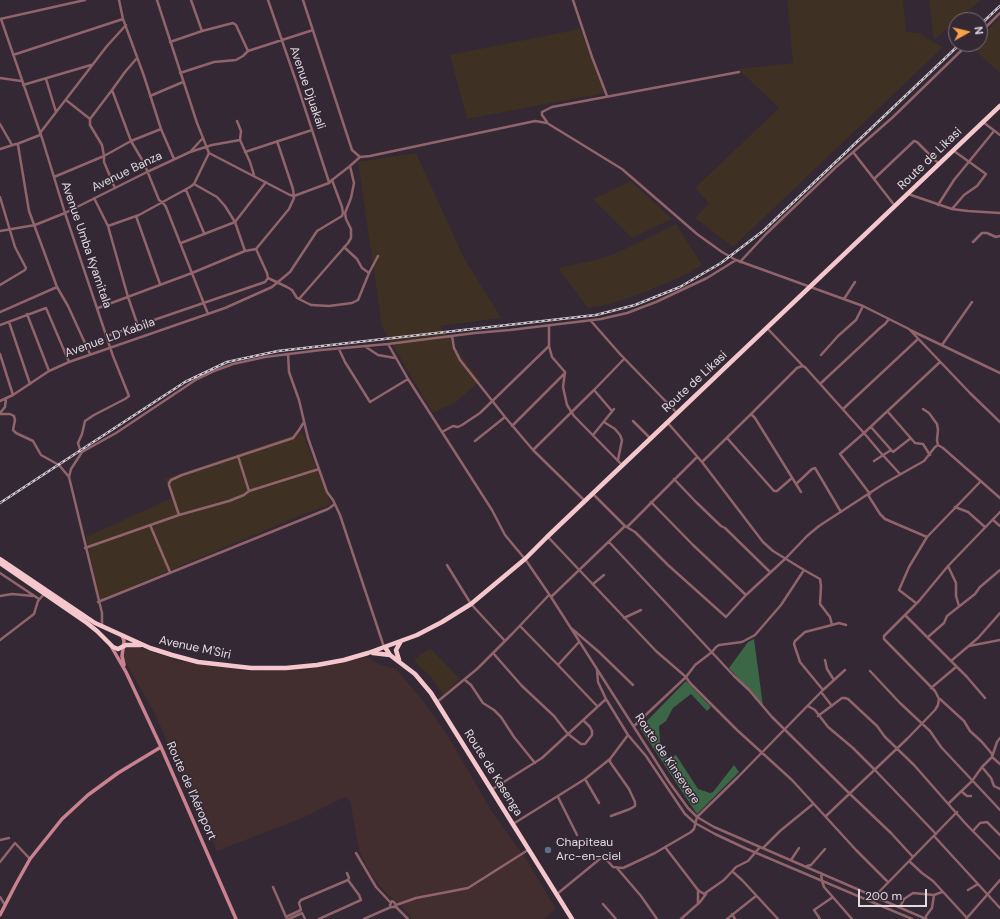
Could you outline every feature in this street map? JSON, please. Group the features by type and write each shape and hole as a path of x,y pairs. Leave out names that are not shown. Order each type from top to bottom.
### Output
{"highway":[{"name":"Route de Likasi","path":"385,647 430,629 472,604 525,559 547,536 1000,106"},
{"name":"Avenue M'Siri","path":"0,559 89,620 160,652 185,659 219,665 251,668 286,668 317,665 344,660 385,647"},
{"path":"0,563 87,623 110,645 118,649 129,644 143,645"},
{"path":"103,637 102,630 108,629"},
{"path":"399,661 396,650 401,641"},
{"name":"Route de Kasenga","path":"385,647 390,655 421,680 437,702 572,919"},
{"path":"368,653 390,655"}],"main road":[{"name":"Route de l'Aéroport","path":"122,635 124,639 122,658 126,672"},
{"name":"Route de l'Aéroport","path":"110,645 126,672 161,747 236,919"},
{"path":"0,915 30,859 58,823 88,795 118,773 161,747"}],"street":[{"path":"0,19 85,0"},
{"path":"119,0 123,19 161,129 174,159"},
{"path":"157,0 183,82 209,153 294,196 329,183 360,156"},
{"path":"191,0 202,31"},
{"name":"Avenue Djuakali","path":"268,0 329,183"},
{"path":"303,0 352,150 360,156 370,156 535,121 547,123 622,169 697,234 736,260 809,288 863,306 1000,373"},
{"path":"573,0 607,96"},
{"path":"988,25 1000,13"},
{"name":"Avenue Umba Kyamitala","path":"0,19 22,86 40,134 110,347 129,396 85,421 78,443 81,453"},
{"path":"13,55 123,19"},
{"path":"170,42 202,31 234,23 248,51"},
{"path":"0,149 17,144 40,134 91,65 126,25"},
{"path":"180,73 214,62 236,60 248,51 313,30"},
{"path":"740,262 766,234 853,152 893,117 960,52"},
{"path":"114,188 104,162 102,145 90,125 90,119 137,58"},
{"path":"22,86 91,65"},
{"path":"547,123 542,115 542,112 547,108 739,72"},
{"path":"0,78 21,81"},
{"path":"46,79 56,112"},
{"path":"150,96 183,82"},
{"path":"112,90 131,141 144,163 146,172 159,200 166,207 208,314"},
{"path":"66,100 90,119"},
{"path":"237,121 241,131 240,140 254,176"},
{"path":"983,122 1000,135"},
{"path":"0,124 12,145"},
{"path":"54,177 104,156 131,141 161,129"},
{"path":"245,152 312,130"},
{"path":"938,205 950,185 994,131"},
{"path":"190,152 203,138"},
{"name":"Avenue Banza","path":"0,231 35,224 65,213 146,172 190,152 218,143 240,140"},
{"path":"98,308 192,273 245,251 256,250 289,209 294,196 277,141"},
{"path":"874,179 914,141 917,142 939,164"},
{"path":"17,144 28,208 35,224 56,287 68,306 90,354"},
{"path":"952,209 964,195 977,186 986,175 954,150"},
{"path":"853,152 895,206"},
{"path":"108,226 136,216 186,190 194,184 209,153"},
{"path":"344,213 351,198 354,183 350,166"},
{"path":"299,299 348,243 351,234 332,180"},
{"path":"181,242 235,222 266,182"},
{"path":"194,184 220,200 235,222 245,251"},
{"path":"186,190 204,233"},
{"path":"908,194 952,209 1000,212"},
{"path":"0,196 15,247 26,269 0,285"},
{"path":"94,198 108,226 128,297 138,326"},
{"name":"Avenue LD Kabila","path":"0,400 13,395 49,371 69,362 225,308 266,291 290,272 317,231 338,220 344,213"},
{"path":"136,216 160,284"},
{"path":"973,242 982,233 988,233 996,237 1000,236"},
{"path":"344,247 357,259 362,268 369,273"},
{"path":"256,250 268,278 290,288 299,299 315,306 352,303 358,300 378,256"},
{"path":"102,626 102,613 98,602 69,477 71,469 81,453 116,433 190,384 214,370 247,360 288,354 366,347 592,321 628,313 656,302 707,278 736,260"},
{"name":"Avenue LD Kabila","path":"107,336 264,282 268,278"},
{"path":"844,299 855,282"},
{"path":"0,312 56,287"},
{"path":"942,345 972,302"},
{"path":"821,355 838,336 856,320 863,306"},
{"path":"0,325 46,308 69,362"},
{"path":"28,314 49,371"},
{"path":"820,383 889,319"},
{"path":"592,321 624,358 677,413"},
{"path":"9,322 30,384"},
{"path":"549,326 549,346 553,359 565,372"},
{"path":"767,328 820,383 900,474"},
{"path":"909,329 1000,422"},
{"path":"452,336 454,348 460,360 492,402 534,450 585,501"},
{"path":"843,409 918,339"},
{"name":"Route de Kinsevere","path":"388,344 408,379 492,510 505,535 525,559 684,803 697,817 714,827 821,872 926,919"},
{"path":"442,432 453,426 458,427 462,425 480,413 549,346"},
{"path":"366,347 378,355 395,358"},
{"path":"339,349 348,368 370,402 408,379"},
{"path":"0,354 13,395"},
{"path":"288,354 289,372 297,395 308,438 327,492 335,504 385,647"},
{"path":"534,450 624,358"},
{"path":"926,537 885,519 880,514 869,494 840,454 888,412 940,362"},
{"path":"702,462 798,368 803,366"},
{"path":"565,372 563,387 567,404 572,412 622,465"},
{"path":"512,426 565,372"},
{"path":"593,435 613,410 594,390"},
{"path":"0,413 5,407 6,398"},
{"path":"923,409 929,413 937,424 938,446"},
{"path":"888,412 915,443 924,444 930,455"},
{"path":"0,413 14,416 16,420 13,427 14,431 18,435 33,441 41,455 59,465 69,477"},
{"path":"750,415 755,418 801,492"},
{"path":"475,441 505,417"},
{"path":"633,421 650,438"},
{"path":"179,515 169,485 170,481 182,475 293,438 304,422"},
{"path":"604,422 615,429 622,440 618,460"},
{"path":"667,422 702,462 763,542 785,559 820,579 822,582 820,604 830,617 832,625"},
{"path":"871,427 891,450"},
{"path":"727,438 774,491 792,478"},
{"path":"874,461 891,450 894,452 911,438"},
{"path":"593,493 626,527 635,532 668,565 726,617 746,595 819,526 900,474 924,461 936,446 938,446"},
{"path":"938,446 943,448 1000,498"},
{"path":"238,456 249,491"},
{"path":"437,702 464,680 550,596 580,571 697,456"},
{"path":"796,484 815,468 841,512"},
{"path":"85,548 179,515 235,500 249,491 319,469"},
{"path":"674,479 696,502 770,572"},
{"path":"916,603 899,590 909,568 926,537 981,481"},
{"path":"651,502 693,545 746,595"},
{"path":"98,602 335,504"},
{"path":"955,507 968,512 985,527"},
{"path":"1000,512 948,566 905,615 884,635 884,638 931,688 939,699 964,721 970,731 982,742 992,754 992,757 1000,764"},
{"path":"993,520 1000,526"},
{"path":"150,525 170,572"},
{"path":"547,536 656,651 686,677 690,683 761,753 792,780 856,850 888,882"},
{"path":"609,542 785,730 892,833 913,857"},
{"path":"447,565 472,604 505,641"},
{"path":"948,566 956,583 956,596 959,606"},
{"path":"634,726 686,677 695,665 719,645 742,642 755,635 781,605 804,570"},
{"path":"928,637 944,623 947,616 975,594 980,587 1000,570"},
{"path":"0,573 39,599"},
{"path":"593,584 604,575"},
{"path":"0,596 12,594 36,597"},
{"path":"0,640 34,614 39,599 44,594"},
{"path":"624,618 641,610"},
{"path":"951,661 978,638 1000,614"},
{"path":"905,615 928,637 985,698"},
{"path":"832,706 800,662 796,652 795,641 805,632 840,623 846,625"},
{"path":"520,626 597,706"},
{"path":"569,626 634,685"},
{"path":"968,646 1000,640"},
{"path":"558,665 579,642"},
{"path":"493,653 522,686 554,716 568,734 581,744 585,744 592,735 590,727 583,720"},
{"path":"825,660 826,669 834,680"},
{"path":"931,688 956,667"},
{"path":"596,668 598,682 606,699 628,735 646,756 685,814 695,823 715,834 912,919"},
{"path":"556,894 602,858 605,858 613,867 623,868 691,832 697,817 785,730 822,691 845,670"},
{"path":"870,671 934,737 941,747 1000,810"},
{"path":"464,680 471,685 483,703 494,710 501,717 514,737 535,763"},
{"path":"818,716 842,698 848,699 877,726 885,737 949,803 1000,859"},
{"path":"491,790 535,763 552,750 606,699"},
{"path":"826,816 935,710 939,699"},
{"path":"808,706 813,709 828,727 853,748 874,769 1000,908"},
{"path":"513,824 585,779 610,759 628,735"},
{"path":"949,803 972,781 982,767 992,757 997,742 1000,738"},
{"path":"610,759 610,762 629,789 636,804 630,810 611,816"},
{"path":"982,767 991,778 994,786 1000,789"},
{"path":"585,779 599,803"},
{"path":"961,791 966,795 971,796"},
{"path":"558,797 577,836"},
{"path":"681,919 698,904 706,893 724,880 736,867 748,861 756,852 813,804"},
{"path":"874,897 956,812"},
{"path":"973,831 980,824 987,822 1000,835"},
{"path":"0,840 10,838"},
{"path":"0,862 15,843 30,859"},
{"path":"665,847 698,890 702,893 706,893"},
{"path":"791,860 799,848"},
{"path":"364,919 416,898 468,888 529,849"},
{"path":"807,866 811,865 825,849"},
{"path":"356,853 376,886 390,902 394,902 395,906 408,919"},
{"path":"909,861 933,881 966,918 1000,880"},
{"path":"617,868 641,896 657,919"},
{"path":"732,872 778,919"},
{"path":"821,872 824,887 852,919"},
{"path":"319,919 361,900 348,880 349,878 347,873"},
{"path":"305,919 301,912 299,903 301,900 348,880"},
{"path":"968,890 978,884"},
{"path":"273,887 287,918 301,912"},
{"path":"698,890 698,904"},
{"path":"900,907 904,899 913,894 934,895 942,892"},
{"path":"926,919 926,916 932,908 934,895"},
{"path":"727,919 756,896"},
{"path":"0,897 5,906"},
{"path":"820,919 814,910 833,897"},
{"path":"390,902 391,907"},
{"path":"603,904 616,919"},
{"path":"732,914 735,919"}],"shaded area":[{"path":"787,0 903,0 906,32 920,33 943,47 733,247 695,218 709,203 695,188 779,108 738,69 793,63"},
{"path":"929,0 981,0 967,12 948,12 948,28 934,40"},
{"path":"1000,18 1000,73 977,52 988,52 988,29"},
{"path":"580,29 604,93 467,119 450,55"},
{"path":"416,153 463,256 501,318 440,326 480,381 456,402 433,413 382,327 358,162"},
{"path":"631,181 672,219 632,238 593,199"},
{"path":"676,224 702,265 683,276 643,293 610,304 588,308 558,268 596,260 611,255"},
{"path":"302,432 331,504 100,600 86,537 172,498 165,479"},
{"path":"135,646 179,661 247,671 275,670 367,657 381,665 396,669 424,702 448,736 491,810 528,862 556,909 544,919 413,919 386,893 369,871 359,850 350,801 345,797 305,817 217,851 153,710 123,658 123,651 126,647"},
{"path":"430,648 460,679 443,695 430,676 414,661 418,656"}],"green space":[{"path":"754,639 763,706 729,668 748,642"},
{"path":"686,681 711,707 707,711 691,694 673,708 666,721 659,726 660,742 668,759 676,755 698,789 710,793 713,792 734,765 739,772 697,814 640,728"}],"railway":[{"path":"988,17 1000,6"},
{"path":"0,503 185,382 227,362 278,351 596,315 635,305 680,287 721,263 763,231 952,52"}],"place":[{"name":"Chapiteau Arc-en-ciel","path":"548,850"}]}
